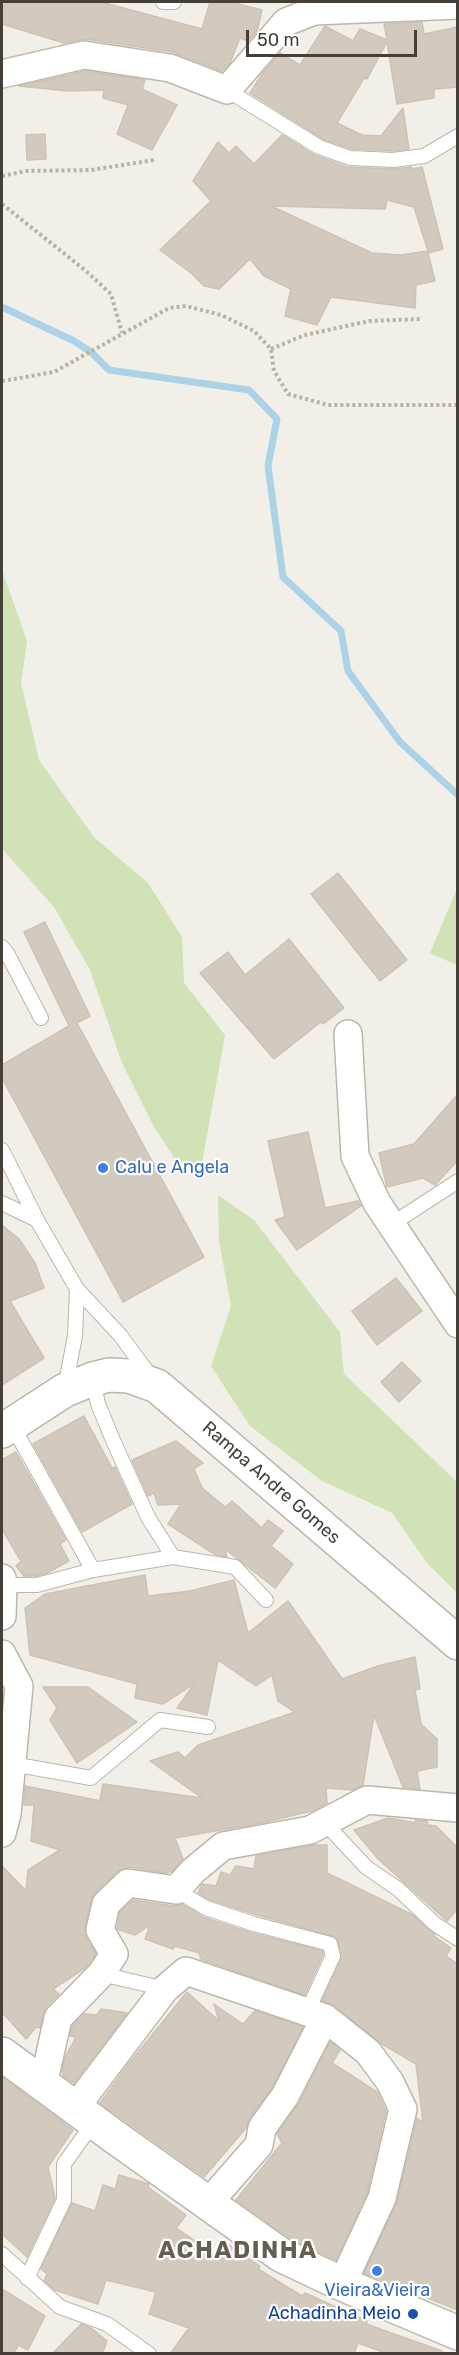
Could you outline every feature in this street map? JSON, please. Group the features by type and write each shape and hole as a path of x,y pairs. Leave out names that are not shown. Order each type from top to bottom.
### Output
{"street":[{"path":"2,74 84,55 170,68 227,90 286,22 322,6 458,5"},
{"path":"348,1034 355,1156 377,1203 458,1324"},
{"name":"Rampa Andre Gomes","path":"79,1385 109,1375 129,1376 157,1386 458,1643"},
{"path":"7,1428 79,1385"},
{"path":"2,1582 2,1616"},
{"path":"2,1657 19,1686 7,1814 2,1833"},
{"path":"43,2085 58,2018 101,1974 114,1954 99,1930 106,1904 128,1883 177,1890 193,1870 223,1846 310,1830 367,1800 458,1808"},
{"path":"85,2115 165,1989 186,1971 316,2015 368,2052 390,2082 403,2109 382,2198 342,2283"},
{"path":"209,2202 259,2145 262,2128 285,2096 316,2015"},
{"path":"2,2054 281,2255 458,2333"}],"lane":[{"path":"163,2 174,2"},
{"path":"227,90 319,147 350,159 393,160 424,156 458,136"},
{"path":"2,947 8,953 41,1018"},
{"path":"2,1150 37,1220 77,1289 120,1335 157,1386"},
{"path":"392,1224 458,1181"},
{"path":"2,1203 37,1220"},
{"path":"77,1289 75,1336 79,1385 98,1404 148,1517 173,1557"},
{"path":"7,1428 93,1570"},
{"path":"2,1582 37,1585 93,1570 173,1557 235,1567 266,1600"},
{"path":"12,1764 91,1778 160,1719 208,1727"},
{"path":"324,1822 366,1867 398,1889 435,1924 458,1939"},
{"path":"177,1890 206,1908 254,1924 330,1944 333,1956 316,2015"},
{"path":"101,1974 165,1989"},
{"path":"27,2278 64,2200 64,2164 85,2115"},
{"path":"2,2254 60,2307 107,2324 149,2354"}],"path":[{"path":"2,176 26,171 91,170 154,160"},
{"path":"2,204 86,271 111,294 122,333"},
{"path":"2,381 54,372 169,308 186,306 221,315 254,331 271,349 274,371 288,394 328,405 458,405"},
{"path":"271,349 305,335 369,321 421,319"}],"green space":[{"path":"2,570 27,641 21,683 39,760 94,837 148,883 182,937 184,983 225,1035 202,1163 181,1168 154,1127 122,1063 90,970 54,907 2,849"},
{"path":"457,889 457,965 430,953"},
{"path":"218,1195 254,1220 340,1332 344,1374 457,1482 457,1593 427,1563 392,1513 322,1481 250,1426 211,1366 231,1306 219,1241"}],"building":[{"path":"2,2 101,2 202,29 210,2 230,2 262,10 257,31 248,41 240,38 230,63 222,71 173,52 86,39 64,43 2,24"},
{"path":"422,22 424,34 458,27 458,87 434,89 434,98 397,104 387,42 367,79 364,78 337,123 362,135 381,136 403,108 409,149 393,151 352,149 323,139 250,93 280,53 300,65 325,26 353,41 360,29 387,40 384,24"},
{"path":"85,71 145,80 142,89 177,105 152,150 117,134 128,105 103,98 104,90 68,91 19,86"},
{"path":"45,134 46,159 27,160 26,135"},
{"path":"282,135 314,155 347,167 393,169 411,167 412,169 422,167 443,249 428,253 435,281 416,285 415,308 331,297 317,325 285,316 291,289 264,276 250,259 219,289 204,286 191,273 160,250 211,201 193,181 218,142 229,153 236,146 254,164","holes":["387,200 414,207 428,251 401,255 372,253 271,206 385,209"]},
{"path":"338,873 407,960 380,981 311,894"},
{"name":"Calu e Angela","path":"45,922 90,1016 77,1023 204,1257 123,1302 2,1078 2,1065 69,1026 24,932"},
{"path":"289,939 344,1008 323,1024 321,1022 274,1059 200,973 228,952 245,975"},
{"path":"458,1094 458,1160 435,1185 423,1178 387,1187 379,1153 414,1144"},
{"path":"308,1132 325,1208 358,1201 361,1206 297,1250 275,1220 285,1217 268,1141"},
{"path":"2,1225 19,1239 35,1263 44,1288 10,1301 44,1358 2,1385"},
{"path":"396,1278 422,1311 377,1345 352,1311"},
{"path":"402,1362 421,1381 399,1402 381,1382"},
{"path":"84,1416 112,1468 115,1467 132,1504 82,1532 33,1444"},
{"path":"176,1441 203,1463 194,1469 202,1488 225,1507 232,1501 262,1528 268,1520 283,1531 271,1546 293,1564 275,1588 225,1549 227,1557 216,1555 168,1524 181,1504 158,1505 154,1493 148,1496 132,1460"},
{"path":"16,1452 66,1540 60,1544 69,1561 47,1573 36,1576 24,1576 16,1566 21,1561 2,1529 2,1460"},
{"path":"145,1575 148,1596 190,1591 234,1580 248,1633 288,1601 342,1679 378,1666 415,1657 420,1689 415,1690 421,1724 437,1739 437,1767 417,1771 420,1789 403,1787 374,1715 363,1785 353,1790 326,1788 327,1803 312,1811 261,1823 175,1838 183,1859 172,1871 166,1873 130,1867 118,1871 95,1893 91,1900 85,1927 86,1938 96,1954 85,1968 53,1989 59,1994 46,2007 40,2028 36,2027 26,2039 2,2012 2,1866 26,1891 28,1870 60,1850 31,1841 34,1805 24,1805 25,1786 101,1801 103,1784 202,1798 150,1761 178,1752 185,1758 198,1745 295,1712 278,1701 272,1675 256,1686 218,1660 207,1715 177,1708 195,1683 163,1704 135,1698 137,1684 30,1655 25,1608 45,1594"},
{"path":"43,1687 88,1687 137,1722 77,1763 50,1720 57,1708"},
{"path":"388,1818 417,1823 415,1820 427,1821 428,1825 436,1826 458,1848 458,1908 447,1921 379,1860 354,1830"},
{"path":"315,1845 327,1845 327,1873 413,1915 434,1936 451,1948 446,1956 458,1964 458,2310 364,2273 397,2202 417,2118 423,2122 416,2064 382,2044 335,2006 322,2000 341,1959 336,1937 257,1915 210,1900 198,1893 202,1884 216,1886 221,1872 230,1875 236,1866 254,1869 256,1856"},
{"path":"133,1900 174,1906 182,1904 203,1917 252,1933 323,1951 323,1955 305,1995 201,1959 199,1953 175,1946 173,1949 145,1939 150,1925 135,1935 117,1929 120,1912"},
{"path":"187,1992 219,2021 214,2004 243,2024 255,2011 303,2027 272,2088 249,2119 246,2128 204,2177 100,2103"},
{"path":"101,2009 127,2013 74,2083 63,2076 62,2071 65,2057 76,2037 70,2036 72,2026 84,2014 97,2015"},
{"path":"330,2042 340,2050 332,2063 377,2092 386,2111 367,2193 336,2260 291,2239 236,2200 282,2143 277,2134 299,2103"},
{"path":"2,2077 73,2130 48,2167 55,2198 27,2257 2,2234"},
{"path":"119,2175 149,2184 148,2187 186,2215 176,2228 219,2257 229,2245 260,2266 258,2269 302,2296 305,2293 367,2321 366,2324 442,2351 442,2354 388,2354 358,2343 354,2354 170,2354 189,2328 149,2314 156,2292 106,2280 98,2304 55,2290 44,2281 47,2274 41,2269 72,2203 95,2211 103,2185 115,2189"},
{"path":"2,2289 45,2316 28,2350 18,2345 14,2354 2,2354"},
{"path":"81,2324 91,2328 107,2341 102,2354 52,2354"}],"waterway":[{"path":"2,307 74,341 91,352 109,370 249,390 277,419 268,466 283,577 341,631 348,671 400,742 458,795"}],"place":[{"name":"Calu e Angela","path":"103,1168"},
{"name":"Vieira&Vieira","path":"377,2271"},
{"name":"Achadinha Meio","path":"413,2314"}],"district":[{"name":"ACHADINHA","path":"238,2251"}]}
